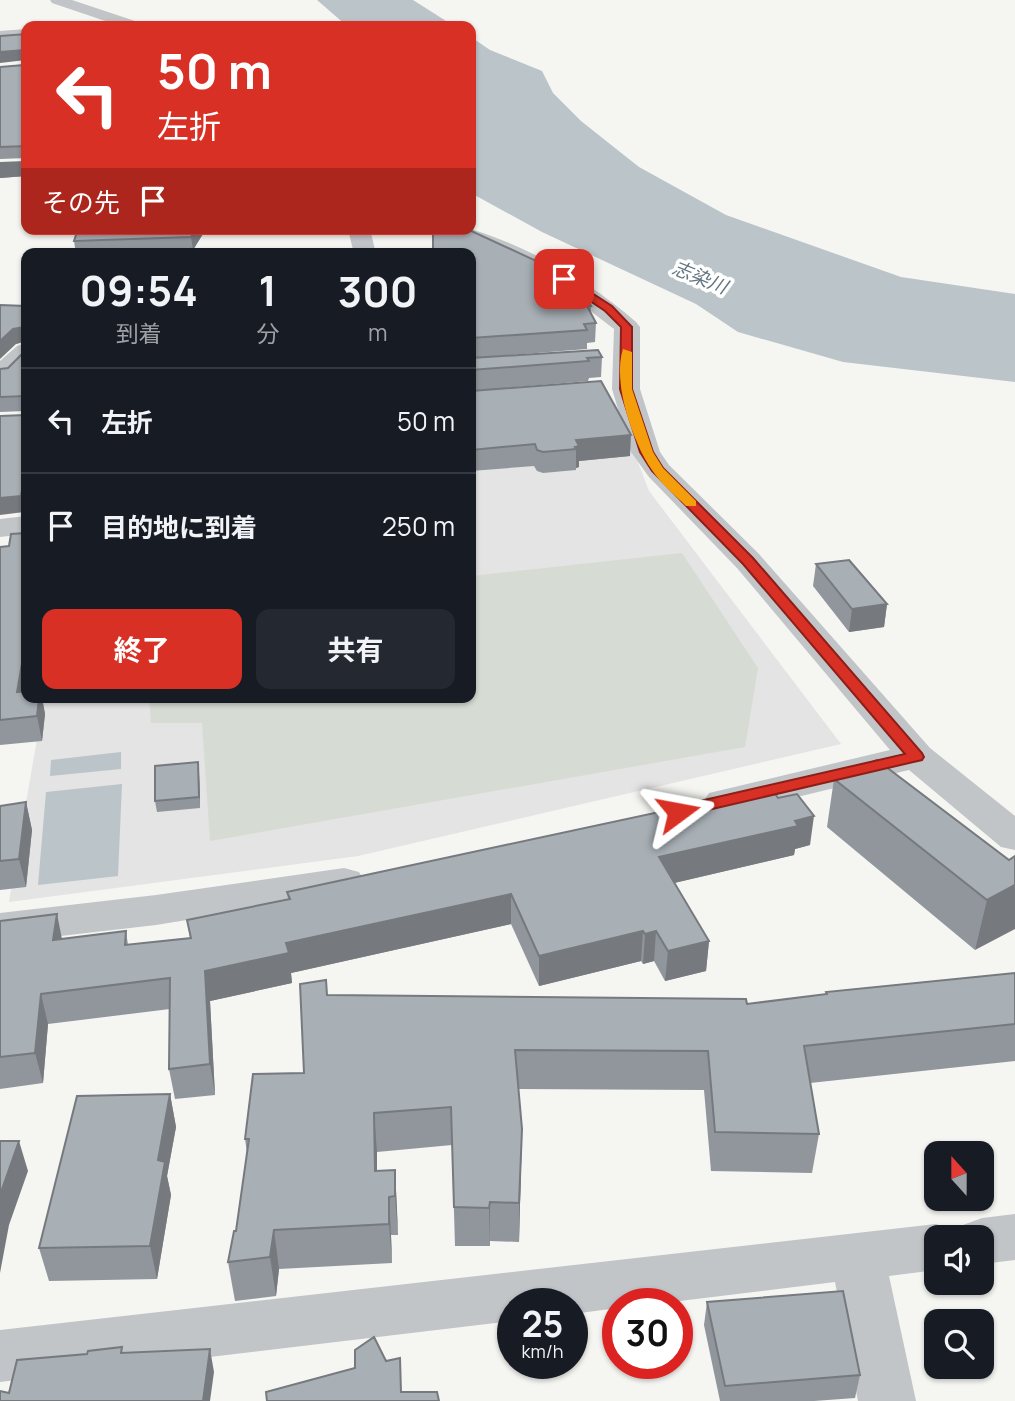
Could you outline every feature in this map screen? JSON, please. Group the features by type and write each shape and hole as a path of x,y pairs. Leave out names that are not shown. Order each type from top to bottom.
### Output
{"street":[{"path":"57,0 120,21"},
{"path":"0,36 21,34"},
{"path":"466,235 564,279 608,309 626,327 626,356 613,390 659,471 748,561 916,757 1015,837"},
{"path":"0,375 21,356"},
{"path":"597,358 626,356"},
{"path":"0,528 21,526"},
{"path":"691,809 916,757"},
{"path":"0,928 182,906 384,876"},
{"path":"994,1240 1015,1237"},
{"path":"0,1356 924,1249"},
{"path":"858,1258 887,1401"}],"shaded area":[{"path":"598,396 615,403 649,491 841,744 358,856 9,902 43,703 476,703 476,404"},
{"path":"682,553 758,668 745,747 210,841 202,723 151,723 149,703 476,703 476,575"}],"water":[{"path":"317,0 413,0 446,21 341,21"},
{"name":"志染川","path":"476,40 490,50 542,71 553,93 581,121 639,167 726,215 901,277 1015,294 1015,382 843,362 738,332 696,304 542,232 476,196"},
{"path":"121,752 121,769 50,776 51,760"},
{"path":"122,784 118,876 38,885 46,792"}],"building":[{"path":"21,34 21,50 0,52 0,36"},
{"path":"21,65 21,146 0,147 0,67"},
{"path":"21,162 21,164 0,165"},
{"path":"476,233 558,271 581,288 591,306 587,306 596,323 584,324 587,330 476,338 476,248 433,248 433,235"},
{"path":"76,235 192,235 191,237 74,241"},
{"path":"0,305 21,306 21,328 13,329 0,341"},
{"path":"598,350 602,357 587,358 589,361 476,370 476,358"},
{"path":"21,355 21,396 0,397 0,369 8,368"},
{"path":"601,381 631,435 576,440 579,446 575,447 577,449 543,452 537,450 535,444 476,450 476,391"},
{"path":"21,415 21,496 0,498 0,416"},
{"path":"21,533 21,669 17,692 21,692 21,703 38,703 37,716 0,720 0,547 9,546 11,534"},
{"path":"849,560 887,604 852,609 816,564"},
{"path":"877,760 1009,860 1015,856 1015,885 987,900 834,779"},
{"path":"198,762 199,797 155,801 155,766"},
{"path":"771,788 778,798 797,794 814,816 795,821 798,826 659,857 709,941 668,951 656,931 645,934 643,931 539,956 511,894 286,943 289,953 205,971 210,1064 169,1069 170,978 41,994 35,1053 0,1057 0,921 57,914 53,940 126,931 125,945 191,938 187,920 290,899 287,892"},
{"path":"26,802 19,859 0,861 0,806"},
{"path":"1015,973 1015,1024 804,1046 819,1134 715,1132 708,1051 515,1050 522,1129 519,1203 490,1202 489,1208 454,1207 451,1107 374,1113 375,1171 395,1170 395,1196 389,1197 389,1224 274,1230 270,1257 228,1262 236,1231 249,1139 245,1139 253,1074 304,1073 300,984 326,980 327,995 746,999 747,1004 827,994 826,992"},
{"path":"170,1094 158,1160 165,1162 150,1246 39,1248 77,1096"},
{"path":"0,1141 19,1141 0,1195"},
{"path":"843,1291 860,1375 725,1386 707,1302"},
{"path":"374,1337 386,1361 400,1358 401,1392 437,1392 439,1401 267,1401 266,1392 355,1368 355,1350"},
{"path":"122,1347 121,1353 210,1349 203,1401 0,1401 0,1391 9,1393 17,1360 87,1354 88,1351"}],"slow traffic":[{"path":"626,352 626,389 646,452 659,471 691,504"}],"route":[{"path":"564,279 608,309 626,327 626,389 646,452 659,471 748,561 916,757 678,812"}]}
